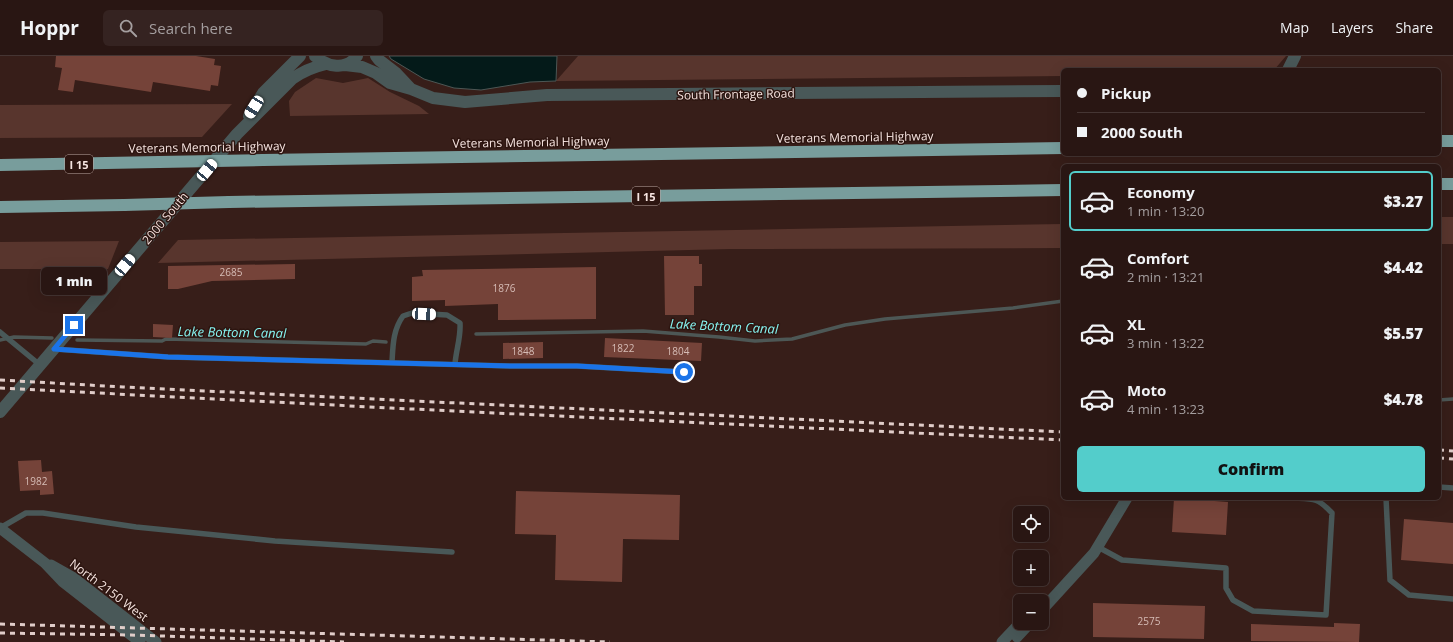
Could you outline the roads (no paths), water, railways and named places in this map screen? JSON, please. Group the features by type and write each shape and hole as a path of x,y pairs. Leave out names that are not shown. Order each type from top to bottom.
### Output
{"highway":[{"path":"1441,141 1453,141"},
{"name":"Veterans Memorial Highway","path":"0,165 1061,148"},
{"path":"1441,184 1453,184"},
{"name":"I 15","path":"0,207 229,202 1061,190"}],"street":[{"path":"238,134 263,93 300,56"},
{"path":"315,56 326,64"},
{"path":"345,65 357,56"},
{"name":"South Frontage Road","path":"376,56 396,73 411,89"},
{"path":"1289,68 1295,56"},
{"path":"238,134 292,79 312,67 326,64"},
{"name":"South Frontage Road","path":"326,64 332,66 345,65 362,67 376,73 390,83 411,89 433,98 465,102 547,95 1061,91"},
{"name":"2000 South","path":"0,412 238,134"},
{"path":"1049,602 1086,563 1098,547 1126,500"},
{"name":"North 2150 West","path":"0,528 45,563 63,582 140,642"},
{"name":"North 2150 West","path":"45,563 74,578 156,642"},
{"path":"1049,597 1061,588"},
{"path":"1002,642 1013,630"},
{"path":"1012,642 1023,630"}],"lane":[{"path":"392,362 397,327 403,316 412,313 447,315 460,323 461,331 456,351 455,364"},
{"path":"2,334 40,365"},
{"path":"54,349 168,357 511,366 577,366 684,372"},
{"path":"1441,487 1453,488"},
{"path":"1098,547 1122,560 1226,568 1226,588 1233,600 1253,611 1326,615 1332,513 1317,500"},
{"path":"1386,500 1390,580 1409,595 1453,599"},
{"path":"0,528 26,513 43,513 136,527 267,540 452,552"}],"water":[{"path":"389,56 557,56 556,81 530,82 481,90 454,88 424,79 391,59"}],"waterway":[{"name":"Lake Bottom Canal","path":"476,334 643,331 755,341 792,339 845,325 885,319 1013,308 1061,301"},
{"name":"Lake Bottom Canal","path":"0,340 14,337 52,338"},
{"name":"Lake Bottom Canal","path":"77,340 162,341 166,339 366,344 373,341 386,342"},
{"name":"Lake Bottom Canal","path":"1441,400 1453,399"}],"railway":[{"path":"0,380 1061,432"},
{"path":"0,388 1061,440"},
{"path":"1441,450 1453,451"},
{"path":"1441,458 1453,459"},
{"path":"0,624 610,642"},
{"path":"0,633 131,635 344,642"}]}
